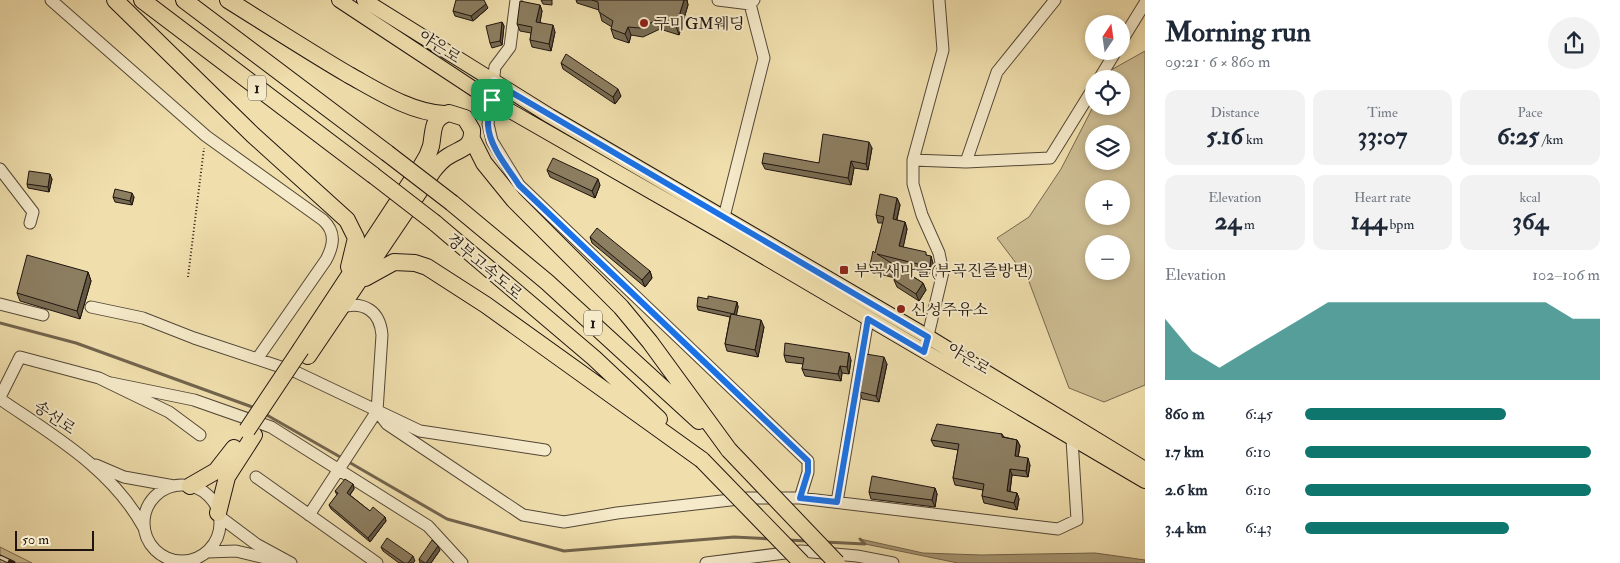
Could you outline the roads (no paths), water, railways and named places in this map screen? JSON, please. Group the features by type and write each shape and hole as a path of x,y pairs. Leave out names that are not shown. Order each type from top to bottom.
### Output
{"highway":[{"path":"115,0 253,136 347,220 354,230 355,247 349,287 342,307 305,352"},
{"name":"경부고속도로","path":"142,0 435,223 594,358 702,460 802,563"},
{"name":"경부고속도로","path":"184,0 452,203 562,296 650,374 729,450 837,563"},
{"path":"228,0 311,53 412,108 444,114 455,113 465,118 472,128 472,139 484,163 514,200 621,307 650,342 729,450"},
{"path":"349,287 422,165 431,146 434,124 444,114"},
{"path":"182,486 205,480 216,471 250,432 349,287 432,171 454,154 465,149 472,139"},
{"path":"349,287 394,262 415,263 427,267 486,305 702,460"},
{"path":"219,515 227,477 250,432"}],"main road":[{"name":"야은로","path":"339,0 492,100 1145,482"},
{"name":"야은로","path":"364,0 494,82 928,337 1145,469"}],"street":[{"path":"51,0 206,136 323,220 333,235 332,247 326,260 258,358"},
{"path":"516,0 510,47 495,67 488,124 489,132 500,155 519,185 808,461 808,472 800,498"},
{"path":"718,0 752,2 764,58 724,217"},
{"path":"924,352 943,272 939,253 922,215 913,184 913,160 943,50 940,0"},
{"path":"966,162 997,72 1055,0"},
{"path":"1130,27 1145,3"},
{"path":"913,160 966,162 1050,158 1085,102"},
{"path":"432,136 438,148 454,154"},
{"path":"0,169 33,212 30,223"},
{"path":"0,304 43,315"},
{"path":"309,515 377,411 382,335 380,323 374,313 365,306 352,304 342,307"},
{"path":"91,307 143,318 212,344 296,372 420,431 545,450"},
{"path":"837,502 868,319"},
{"path":"0,398 20,357 111,383 194,400 271,428 428,526 462,563"},
{"path":"111,383 169,412 200,435"},
{"name":"송선로","path":"0,398 90,462"},
{"path":"377,411 387,424 523,515 564,522 617,513 748,498 800,498 1058,529 1077,520 1072,439"},
{"path":"90,462 124,477 182,486 208,496 219,515 256,544 291,563"},
{"path":"90,462 127,499 154,548 167,558 187,561 207,552 243,552 285,563"},
{"path":"256,477 377,563"},
{"path":"145,529 146,513 151,502 159,494 182,486"},
{"path":"207,552 217,537 219,515"},
{"path":"706,563 801,551 857,556 893,563"}],"waterway":[{"path":"0,323 76,343 255,408"},
{"path":"265,414 342,458"},
{"path":"347,461 447,519 564,551 734,537 771,539"},
{"path":"824,542 865,544 860,539"},
{"path":"787,540 808,541"}],"railway":[{"path":"0,557 13,563"}],"place":[{"name":"구미GM웨딩","path":"644,23"},
{"name":"부곡새마을(부곡진즐방면)","path":"844,270"},
{"name":"신성주유소","path":"901,309"}]}
